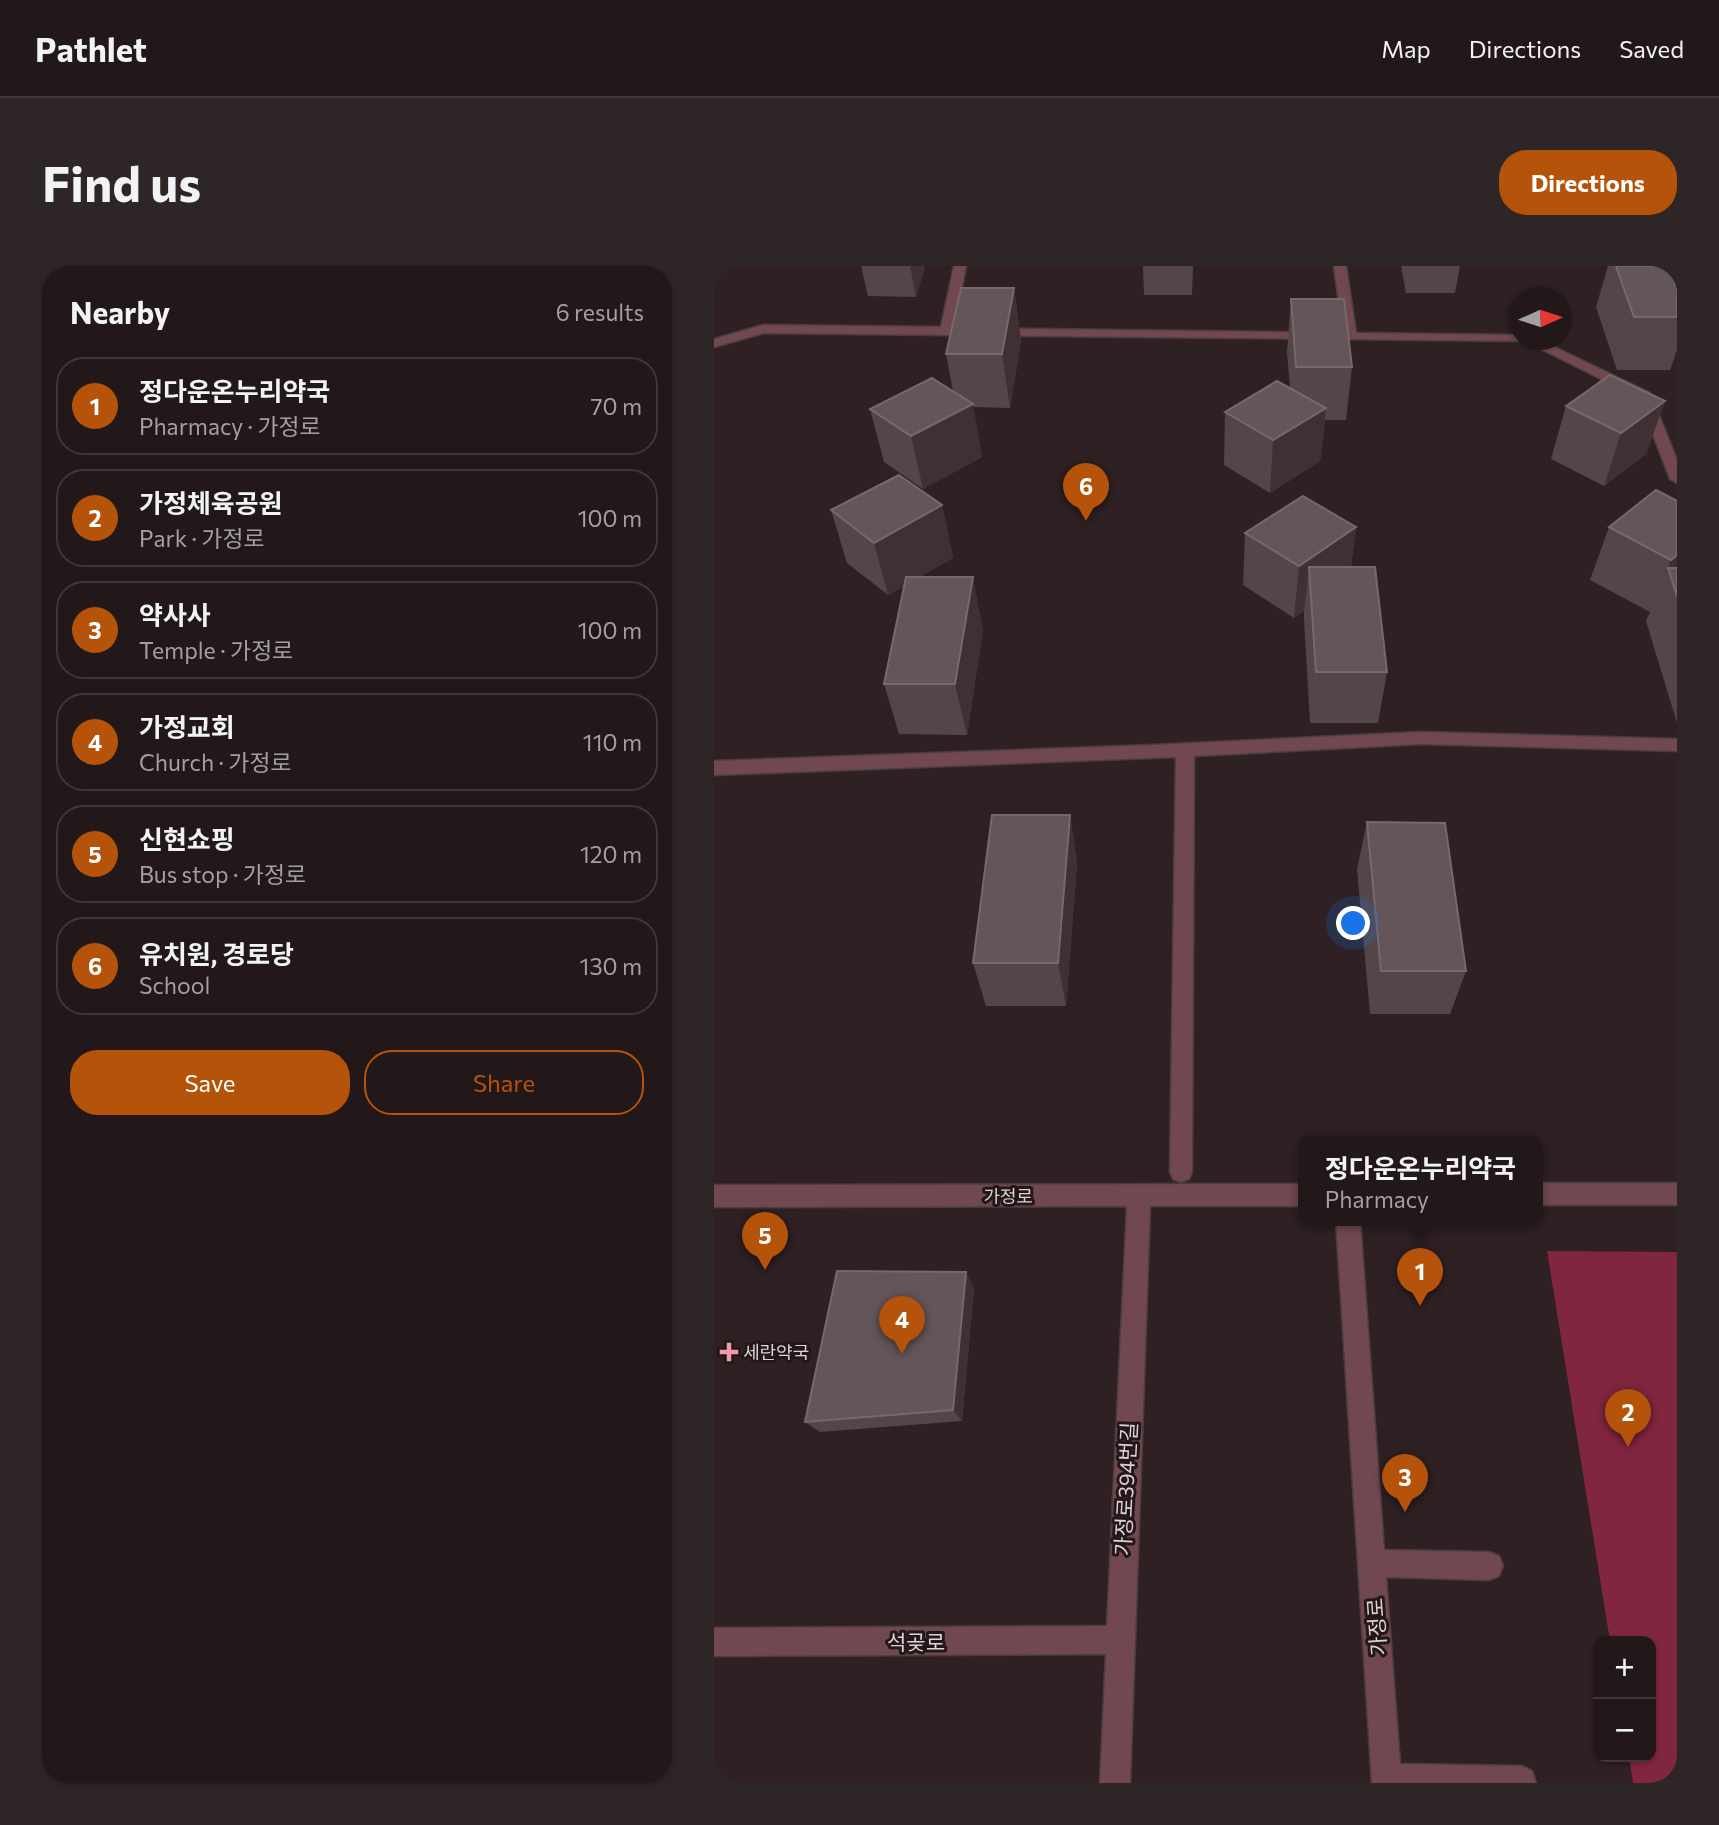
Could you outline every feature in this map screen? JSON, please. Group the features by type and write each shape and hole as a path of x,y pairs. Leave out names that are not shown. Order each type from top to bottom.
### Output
{"street":[{"path":"947,331 960,266"},
{"path":"1340,266 1350,337"},
{"path":"714,343 763,329 1509,339"},
{"path":"1551,350 1644,396 1677,480"},
{"path":"714,768 1420,738 1677,745"},
{"path":"1181,1172 1185,750"},
{"path":"1543,1194 1677,1194"},
{"name":"가정로394번길","path":"1115,1783 1118,1640 1139,1195"},
{"name":"가정로","path":"714,1196 1298,1195"},
{"name":"가정로","path":"1348,1226 1387,1781"},
{"path":"1372,1563 1489,1566"},
{"name":"석곶로","path":"714,1642 1118,1640"},
{"path":"1387,1781 1522,1781"}],"shaded area":[{"path":"1547,1251 1677,1252 1677,1783 1633,1783 1630,1762 1656,1762 1656,1636 1609,1636"}],"building":[{"path":"1616,266 1668,266 1677,289 1677,317 1634,317"},
{"path":"961,288 1014,288 1002,354 946,354"},
{"path":"1291,299 1344,299 1352,367 1296,367"},
{"path":"1610,375 1665,401 1621,433 1566,406"},
{"path":"932,378 973,404 911,436 870,409"},
{"path":"1277,381 1326,408 1273,440 1225,412"},
{"path":"899,475 942,505 874,543 831,510"},
{"path":"1656,490 1677,501 1677,555 1671,560 1609,527"},
{"path":"1303,496 1356,527 1299,566 1245,533"},
{"path":"1309,567 1375,567 1387,672 1316,672"},
{"path":"1668,568 1677,568 1677,596"},
{"path":"906,577 973,577 955,684 884,684"},
{"path":"992,815 1070,815 1058,963 973,963"},
{"path":"1367,822 1445,823 1466,971 1381,971"},
{"path":"837,1271 966,1272 953,1410 805,1422"}],"place":[{"name":"유치원, 경로당","path":"1086,521"},
{"name":"신현쇼핑","path":"765,1270"},
{"name":"정다운온누리약국","path":"1420,1306"},
{"name":"세란약국","path":"729,1352"},
{"name":"가정교회","path":"902,1354"},
{"name":"가정체육공원","path":"1628,1447"},
{"name":"약사사","path":"1405,1512"}]}
